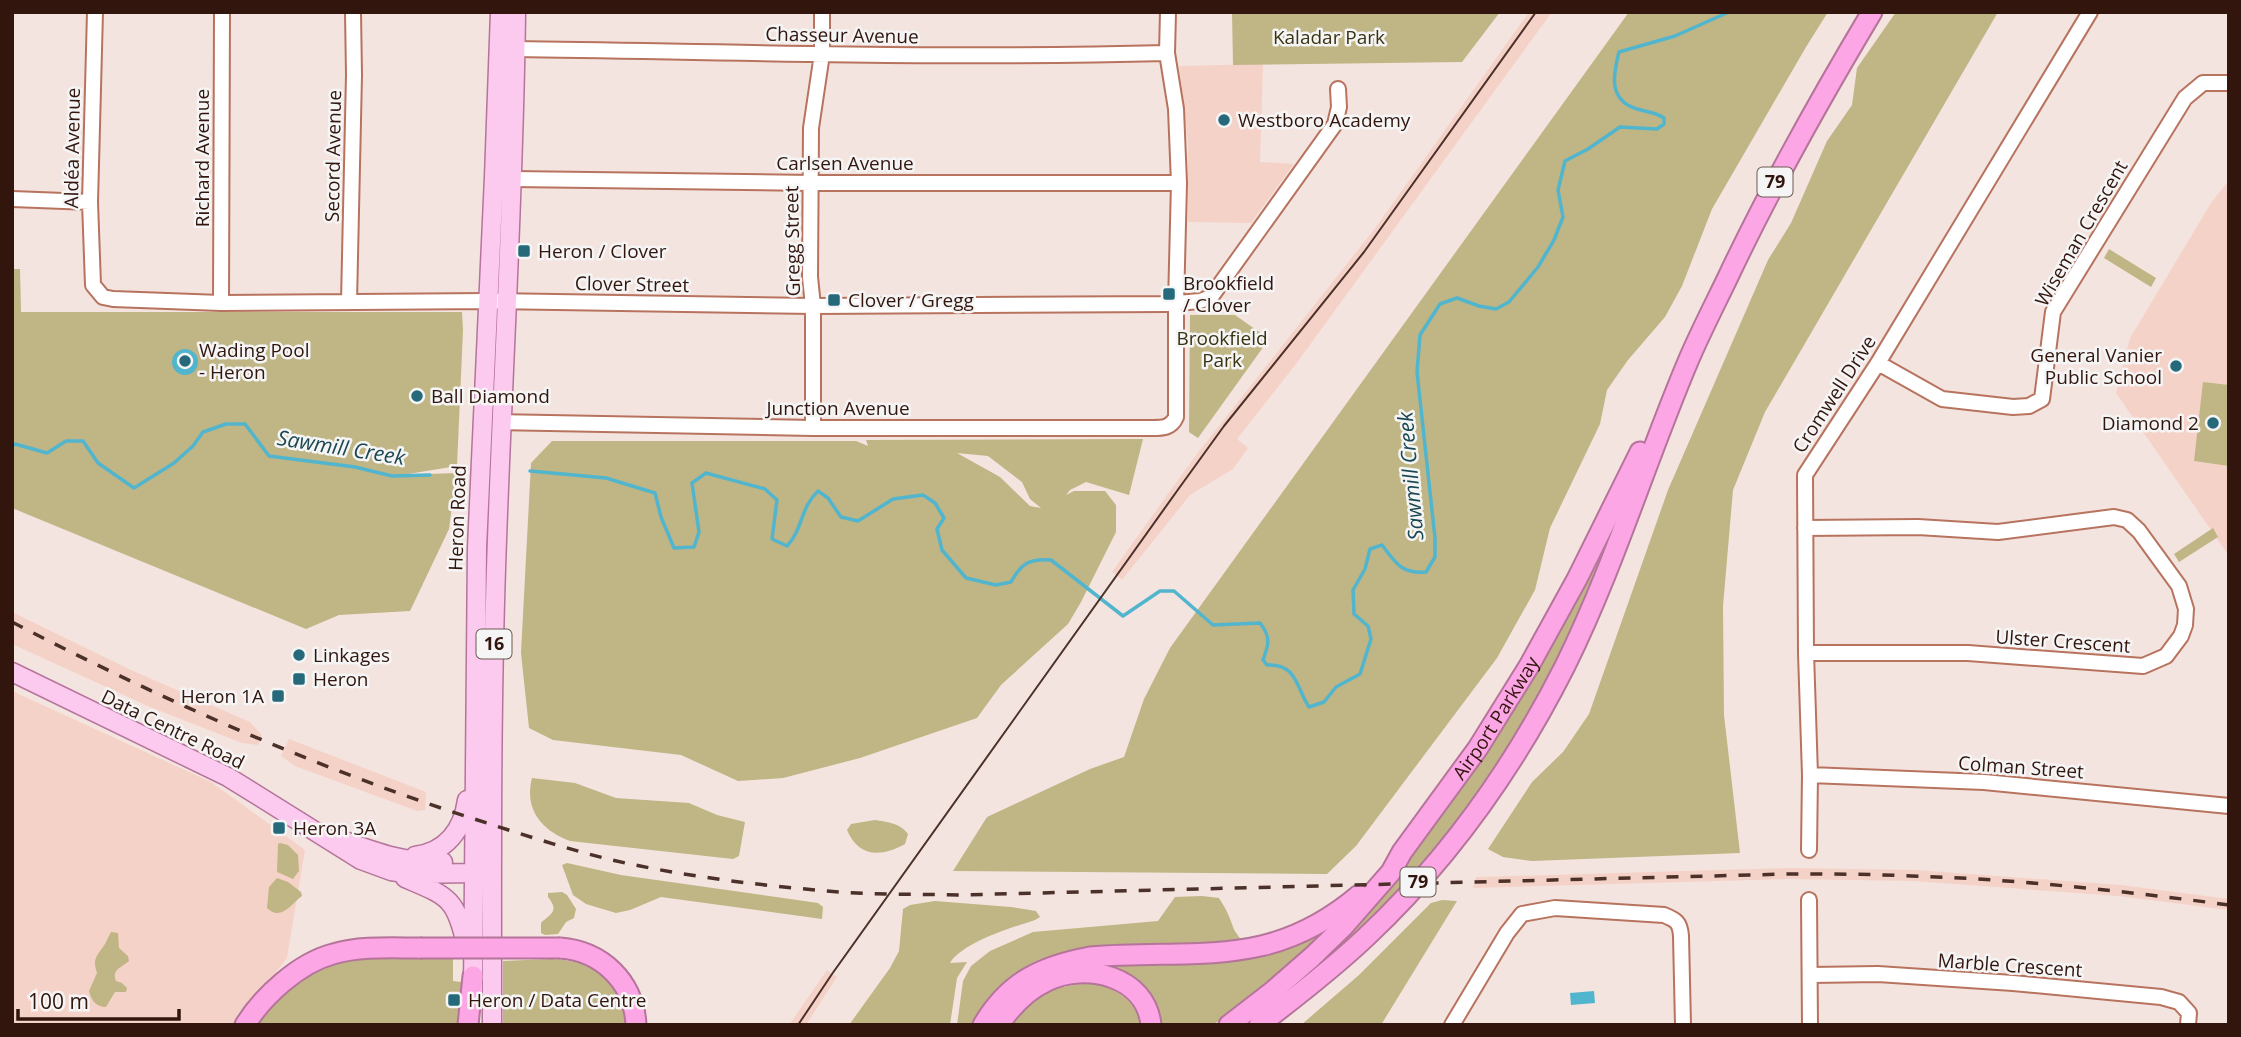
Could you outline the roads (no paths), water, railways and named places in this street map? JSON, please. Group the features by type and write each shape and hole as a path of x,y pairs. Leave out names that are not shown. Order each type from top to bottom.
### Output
{"highway":[{"name":"Airport Parkway","path":"1229,1025 1292,975 1329,941 1377,888 1478,748 1529,666 1577,579 1771,189 1872,12"},
{"name":"Airport Parkway","path":"1259,1025 1357,945 1398,904 1467,826 1500,780 1543,709 1588,614 1689,358"},
{"path":"983,1025 1014,986 1035,973 1072,960 1107,956 1233,952 1262,947 1298,935 1345,906 1402,852"},
{"path":"1273,1025 1309,994 1357,945"},
{"path":"245,1025 274,989 317,959 333,954 358,950 420,948 560,948 594,956 620,977 632,999 636,1025"},
{"path":"999,1025 1017,1003 1038,985 1058,976 1084,973 1118,979 1136,991 1147,1006 1151,1025"},
{"path":"471,1025 473,976"}],"main road":[{"name":"Heron Road","path":"473,976 477,548 500,12"},
{"name":"16","path":"492,1025 494,626 516,12"},
{"name":"Data Centre Road","path":"12,673 218,772 312,829 388,863 492,866"},
{"path":"388,863 432,852 452,838 466,808 474,755"},
{"path":"388,863 435,890 450,902 462,925 473,976"}],"street":[{"name":"Aldéa Avenue","path":"93,285 90,202 94,12"},
{"name":"Richard Avenue","path":"221,303 222,12"},
{"name":"Secord Avenue","path":"349,302 355,75 353,12"},
{"name":"Gregg Street","path":"813,428 811,128 822,54 822,12"},
{"path":"1168,12 1167,53 1176,109 1179,183 1176,304"},
{"name":"Cromwell Drive","path":"1809,850 1805,475 1878,363 2090,12"},
{"name":"Chasseur Avenue","path":"516,49 822,54 1167,53"},
{"name":"Wiseman Crescent","path":"1878,363 1942,400 2013,407 2029,406 2042,399 2053,312 2185,98 2203,83 2229,83"},
{"name":"Clover Street","path":"93,285 103,297 113,299 221,303 488,301 813,306 1176,304 1200,301 1211,297 1335,124 1339,107 1338,89"},
{"name":"Carlsen Avenue","path":"512,178 811,183 1179,183"},
{"path":"12,199 90,202"},
{"name":"Junction Avenue","path":"501,422 813,428 1164,428 1173,422 1176,416 1176,304"},
{"name":"Ulster Crescent","path":"1805,528 1917,527 1998,532 2114,517 2127,520 2140,531 2179,586 2186,609 2181,636 2166,656 2143,666 1968,653 1806,653"},
{"name":"Colman Street","path":"1810,775 1984,782 2229,806"},
{"path":"1810,900 1810,1025"},
{"path":"1452,1025 1507,933 1522,914 1555,908 1664,915 1676,920 1680,925 1681,936 1683,1025"},
{"name":"Marble Crescent","path":"1811,975 1878,974 2161,997 2179,1002 2189,1013 2188,1025"}],"water":[{"name":"Wading Pool - Heron","path":"185,349 194,353 198,362 194,371 185,375 176,371 172,362 176,353"},
{"path":"1594,991 1595,1003 1571,1005 1570,993"}],"waterway":[{"name":"Sawmill Creek","path":"530,471 606,478 655,493 661,517 674,548 694,547 699,532 692,483 706,473 765,489 777,500 772,539 787,546 796,533 808,504 818,491 828,498 841,517 858,521 893,499 923,495 935,503 944,518 937,529 942,550 966,578 996,585 1011,582 1018,571 1031,561 1051,560 1123,616 1160,591 1174,591 1213,625 1260,623 1267,637 1268,645 1263,660 1267,665 1285,668 1295,678 1309,707 1324,702 1336,687 1360,674 1371,639 1368,626 1354,614 1353,590 1365,569 1370,549 1382,545 1400,566 1418,572 1426,572 1435,557 1417,372 1420,335 1440,304 1457,298 1496,309 1509,302 1538,267 1554,240 1563,217 1558,190 1565,161 1620,127 1657,129 1664,124 1664,118 1637,109 1621,100 1614,78 1619,52 1675,36 1729,12"},
{"name":"Sawmill Creek","path":"12,446 15,444 47,453 66,441 83,441 98,463 134,488 174,463 193,446 203,432 226,424 245,424 269,456 355,467 392,476 430,475"}],"tram line":[{"path":"798,1025 1224,426 1364,252 1536,12"}],"railway":[{"path":"12,622 128,680 247,734 428,804 612,860 746,883 877,894 960,895 1850,874 2030,883 2229,905"}],"place":[{"name":"Westboro Academy","path":"1224,120"},
{"name":"Heron / Clover","path":"524,251"},
{"name":"Brookfield / Clover","path":"1169,294"},
{"name":"Clover / Gregg","path":"834,300"},
{"name":"Wading Pool - Heron","path":"185,361"},
{"name":"General Vanier Public School","path":"2176,366"},
{"name":"Ball Diamond","path":"417,396"},
{"name":"Diamond 2","path":"2213,423"},
{"name":"Linkages","path":"299,655"},
{"name":"Heron","path":"299,679"},
{"name":"Heron 1A","path":"278,696"},
{"name":"Heron 3A","path":"279,828"},
{"name":"Heron / Data Centre","path":"454,1000"}],"park label":[{"name":"Kaladar Park","path":"1329,37"},
{"name":"Brookfield Park","path":"1222,349"}]}
